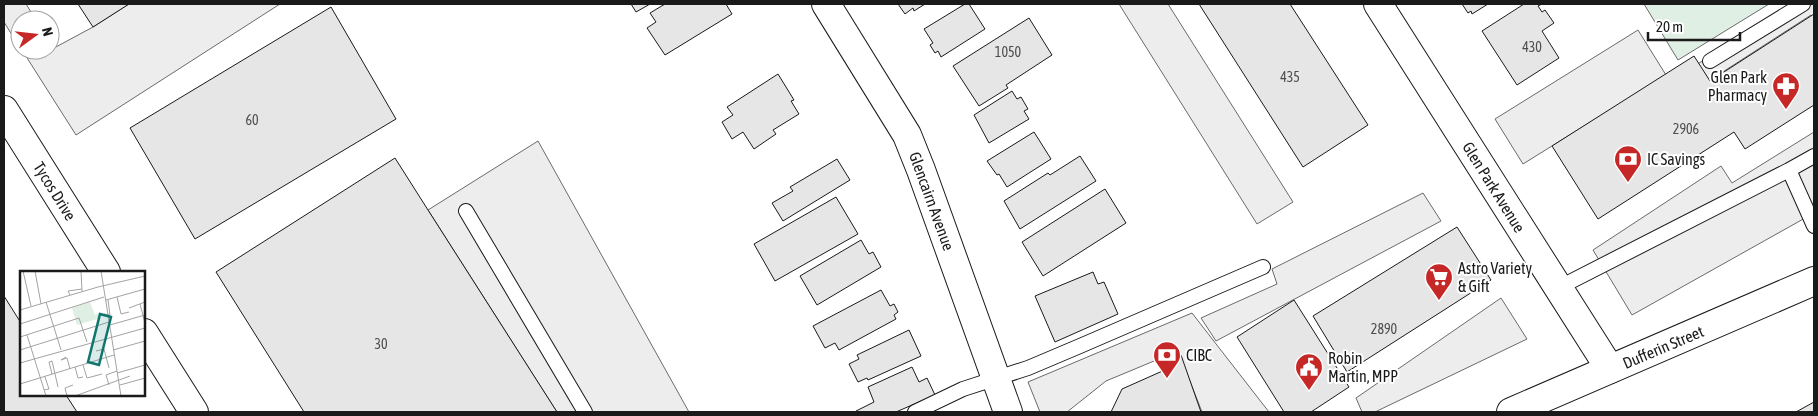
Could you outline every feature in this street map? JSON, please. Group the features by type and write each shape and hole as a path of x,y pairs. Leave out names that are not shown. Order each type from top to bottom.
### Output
{"street":[{"name":"Glencairn Avenue","path":"826,4 907,135 1008,412"},
{"name":"Glen Park Avenue","path":"1378,4 1610,369"},
{"name":"Tycos Drive","path":"4,110 105,271"},
{"name":"Dufferin Street","path":"1511,412 1814,281"},
{"path":"145,335 194,412"}],"lane":[{"path":"1710,61 1803,4"},
{"path":"1558,288 1814,156"},
{"path":"1790,170 1814,226"},
{"path":"466,211 585,412"},
{"path":"916,412 963,390 1028,368 1263,267"}],"green space":[{"path":"1644,4 1769,4 1678,60"}],"shaded area":[{"path":"4,4 26,4 30,10 10,10 10,32 4,22"},
{"path":"129,4 280,4 76,135 28,60 60,60 60,45"},
{"path":"1119,4 1168,4 1293,202 1257,224"},
{"path":"1791,4 1814,4 1814,19 1811,15 1701,86 1690,69"},
{"path":"1638,30 1666,75 1523,164 1495,119"},
{"path":"1814,132 1814,213 1632,315 1593,250 1721,166 1732,183"},
{"path":"538,141 689,412 557,412 428,210"},
{"path":"1423,193 1441,221 1216,341 1201,318 1277,284 1272,269"},
{"path":"1501,298 1527,339 1375,412 1362,412 1356,398"},
{"path":"1192,313 1269,412 1202,412 1178,351 1106,381 1067,412 1040,412 1028,382"}],"building":[{"path":"78,4 129,4 93,27"},
{"path":"631,4 650,4 636,12"},
{"path":"665,4 726,4 732,14 665,55 647,28 656,22 650,13"},
{"path":"898,4 925,4 914,11 913,8 905,14"},
{"path":"965,4 969,4 985,29 941,57 938,51 935,53 930,45 933,43 924,29"},
{"path":"1199,4 1290,4 1368,125 1303,167"},
{"path":"1462,4 1488,4 1472,14 1471,11 1468,13"},
{"path":"1524,4 1542,4 1538,6 1542,12 1545,10 1554,23 1542,31 1559,58 1517,85 1482,31"},
{"path":"331,7 396,119 195,239 130,128"},
{"path":"1814,14 1814,105 1745,149 1734,132 1598,219 1552,146 1694,56 1710,81"},
{"path":"1029,18 1052,55 1006,85 1008,88 979,106 953,66"},
{"path":"778,74 794,100 791,101 799,114 773,130 776,134 754,149 743,132 732,139 722,122 733,115 727,107"},
{"path":"1012,91 1017,99 1021,97 1028,109 1024,111 1029,119 989,143 974,115"},
{"path":"1034,132 1051,159 1007,187 999,174 997,175 987,161"},
{"path":"1080,156 1096,181 1020,229 1004,201 1048,173 1050,175"},
{"path":"395,158 557,412 304,412 216,272"},
{"path":"837,159 850,180 783,221 772,203 793,191 790,187"},
{"path":"1105,189 1126,223 1043,276 1022,242"},
{"path":"836,197 858,234 775,281 754,244"},
{"path":"1457,227 1491,280 1347,372 1313,316"},
{"path":"861,240 869,254 873,252 881,267 817,305 800,276"},
{"path":"1093,272 1098,284 1104,282 1118,314 1055,342 1035,296"},
{"path":"881,290 890,306 894,304 898,312 894,315 896,319 839,350 835,343 825,348 813,326"},
{"path":"4,296 20,321 20,396 67,396 77,412 4,412"},
{"path":"1294,300 1349,387 1311,412 1284,412 1237,337"},
{"path":"909,330 921,356 868,380 867,378 858,382 849,364 859,359 857,355"},
{"name":"CIBC","path":"1181,355 1201,412 1111,412 1122,389 1167,369 1170,362"},
{"path":"912,367 919,382 927,378 935,395 896,412 856,412 874,402 868,387"},
{"path":"1814,402 1814,412 1796,412"}],"place":[{"name":"Glen Park Pharmacy","path":"1786,110"},
{"name":"IC Savings","path":"1628,183"},
{"name":"Astro Variety & Gift","path":"1439,301"},
{"name":"CIBC","path":"1167,379"},
{"name":"Robin Martin, MPP","path":"1309,391"}]}
